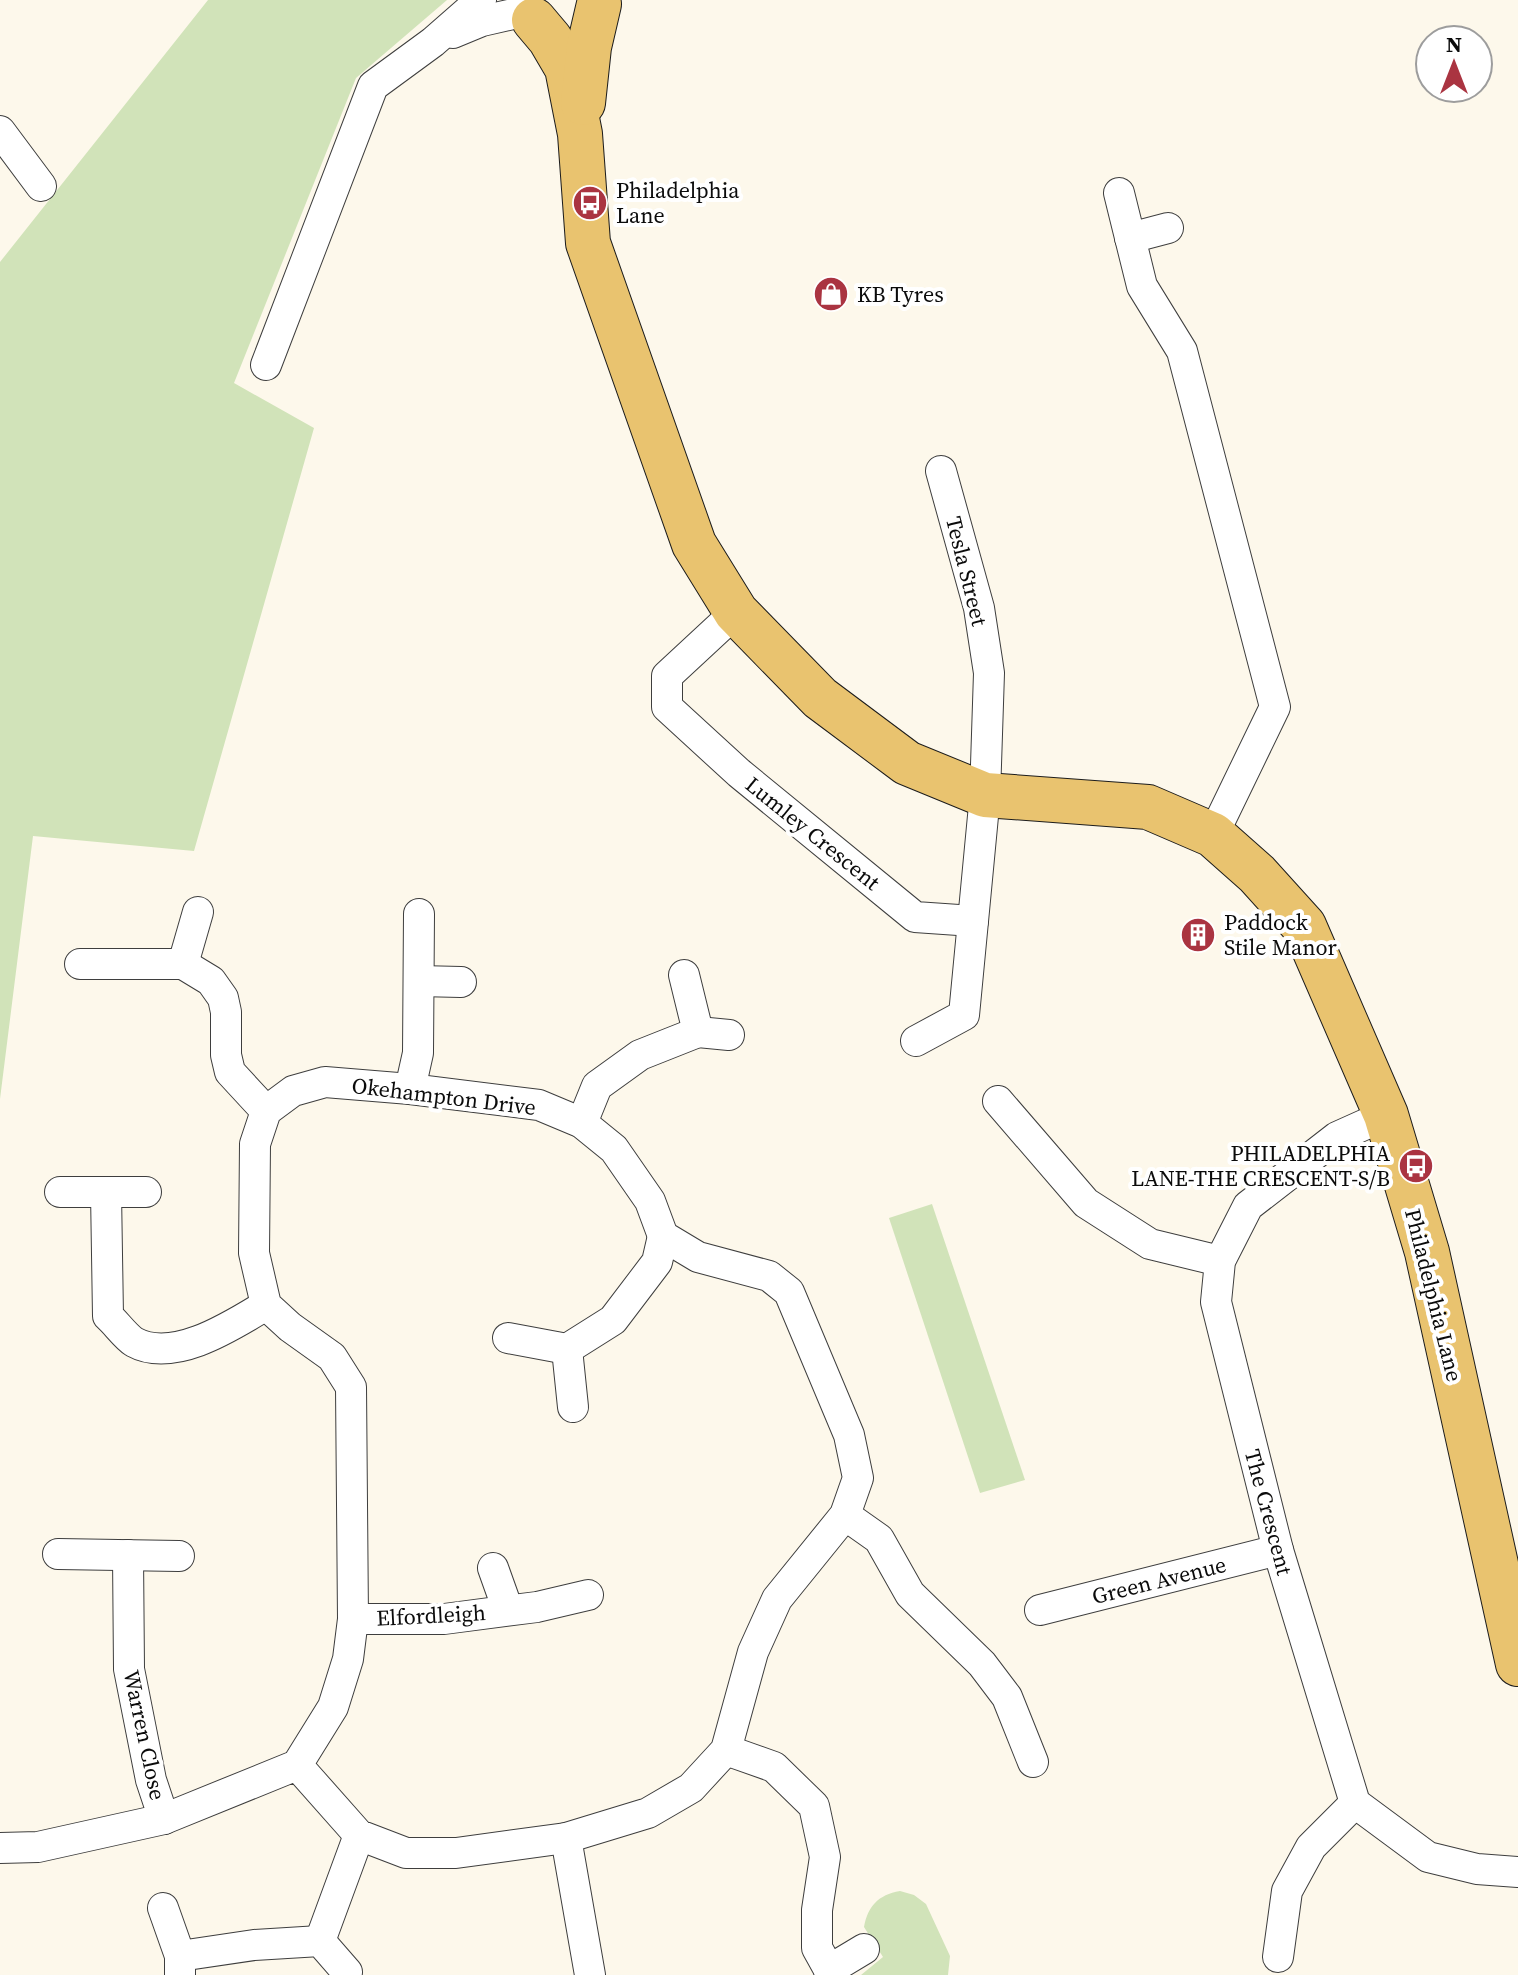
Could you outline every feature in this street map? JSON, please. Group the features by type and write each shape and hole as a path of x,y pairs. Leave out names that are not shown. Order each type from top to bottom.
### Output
{"main road":[{"name":"Philadelphia Lane","path":"523,11 548,25 562,26 589,15 600,2"},
{"name":"Philadelphia Lane","path":"580,134 589,47 600,2"},
{"name":"Philadelphia Lane","path":"523,11 550,39 567,68 580,134 588,243 694,544 736,612 820,698 907,763 985,795 1148,807 1213,835 1257,874 1304,926 1386,1115 1427,1252 1518,1664"}],"street":[{"path":"266,365 373,86 433,42 481,0"},
{"path":"433,42 482,21 523,11"},
{"path":"0,131 41,186"},
{"path":"1119,193 1142,286 1182,351 1275,707 1213,835"},
{"path":"1130,238 1168,228"},
{"name":"Tesla Street","path":"941,471 979,608 989,673 985,795"},
{"name":"Lumley Crescent","path":"736,612 667,676 667,707 739,773 915,917 973,921"},
{"path":"916,1041 964,1015 985,795"},
{"path":"183,964 198,912"},
{"path":"410,1089 418,1053 419,914"},
{"path":"0,1848 38,1847 164,1819 297,1765 333,1707 348,1659 353,1619 351,1387 332,1357 290,1327 266,1305 254,1253 254,1196 255,1144 266,1111 230,1072 223,998 211,981 183,964 80,964"},
{"path":"684,975 698,1032"},
{"path":"419,981 461,982"},
{"path":"582,1123 597,1086 640,1055 698,1032 729,1035"},
{"name":"Okehampton Drive","path":"266,1111 293,1091 325,1082 539,1105 582,1123 614,1149 650,1201 663,1236"},
{"path":"998,1101 1086,1203 1150,1244 1220,1261"},
{"name":"The Crescent","path":"1355,1803 1278,1550 1216,1302 1220,1261 1248,1206 1337,1137 1386,1115"},
{"path":"60,1192 146,1192"},
{"path":"106,1192 108,1316 134,1342 175,1349 220,1333 266,1305"},
{"path":"297,1765 359,1835 406,1853 456,1853 566,1838 648,1813 691,1788 726,1750 753,1652 777,1599 845,1515 858,1478 849,1435 789,1292 769,1276 698,1257 663,1236 657,1262 613,1320 567,1349 508,1338"},
{"path":"567,1349 573,1407"},
{"path":"845,1515 879,1539 910,1594 982,1664 1007,1697 1033,1762"},
{"name":"Green Avenue","path":"1040,1610 1278,1550"},
{"path":"58,1554 179,1556"},
{"name":"Warren Close","path":"128,1555 129,1669 151,1780 164,1819"},
{"name":"Elfordleigh","path":"493,1568 508,1610"},
{"name":"Elfordleigh","path":"353,1619 444,1619 588,1595"},
{"path":"726,1750 774,1767 814,1806 825,1857 817,1910 817,1948 830,1973 864,1949"},
{"path":"1278,1957 1287,1891 1311,1847 1355,1803 1428,1857 1477,1869 1518,1872"},
{"path":"320,1941 359,1835"},
{"path":"566,1838 590,1975"},
{"path":"163,1908 180,1966 254,1945 320,1941"},
{"path":"320,1941 347,1972"}],"green space":[{"path":"208,0 447,0 356,78 234,383 314,428 194,851 33,836 0,1099 0,262"},
{"path":"932,1204 1025,1480 980,1493 889,1218"},
{"path":"900,1891 914,1895 926,1904 950,1956 948,1975 861,1975 883,1957 864,1927 868,1913 880,1899"}],"place":[{"name":"Philadelphia Lane","path":"590,203"},
{"name":"KB Tyres","path":"831,294"},
{"name":"Paddock Stile Manor","path":"1198,935"},
{"name":"PHILADELPHIA LANE-THE CRESCENT-S/B","path":"1416,1166"}]}
